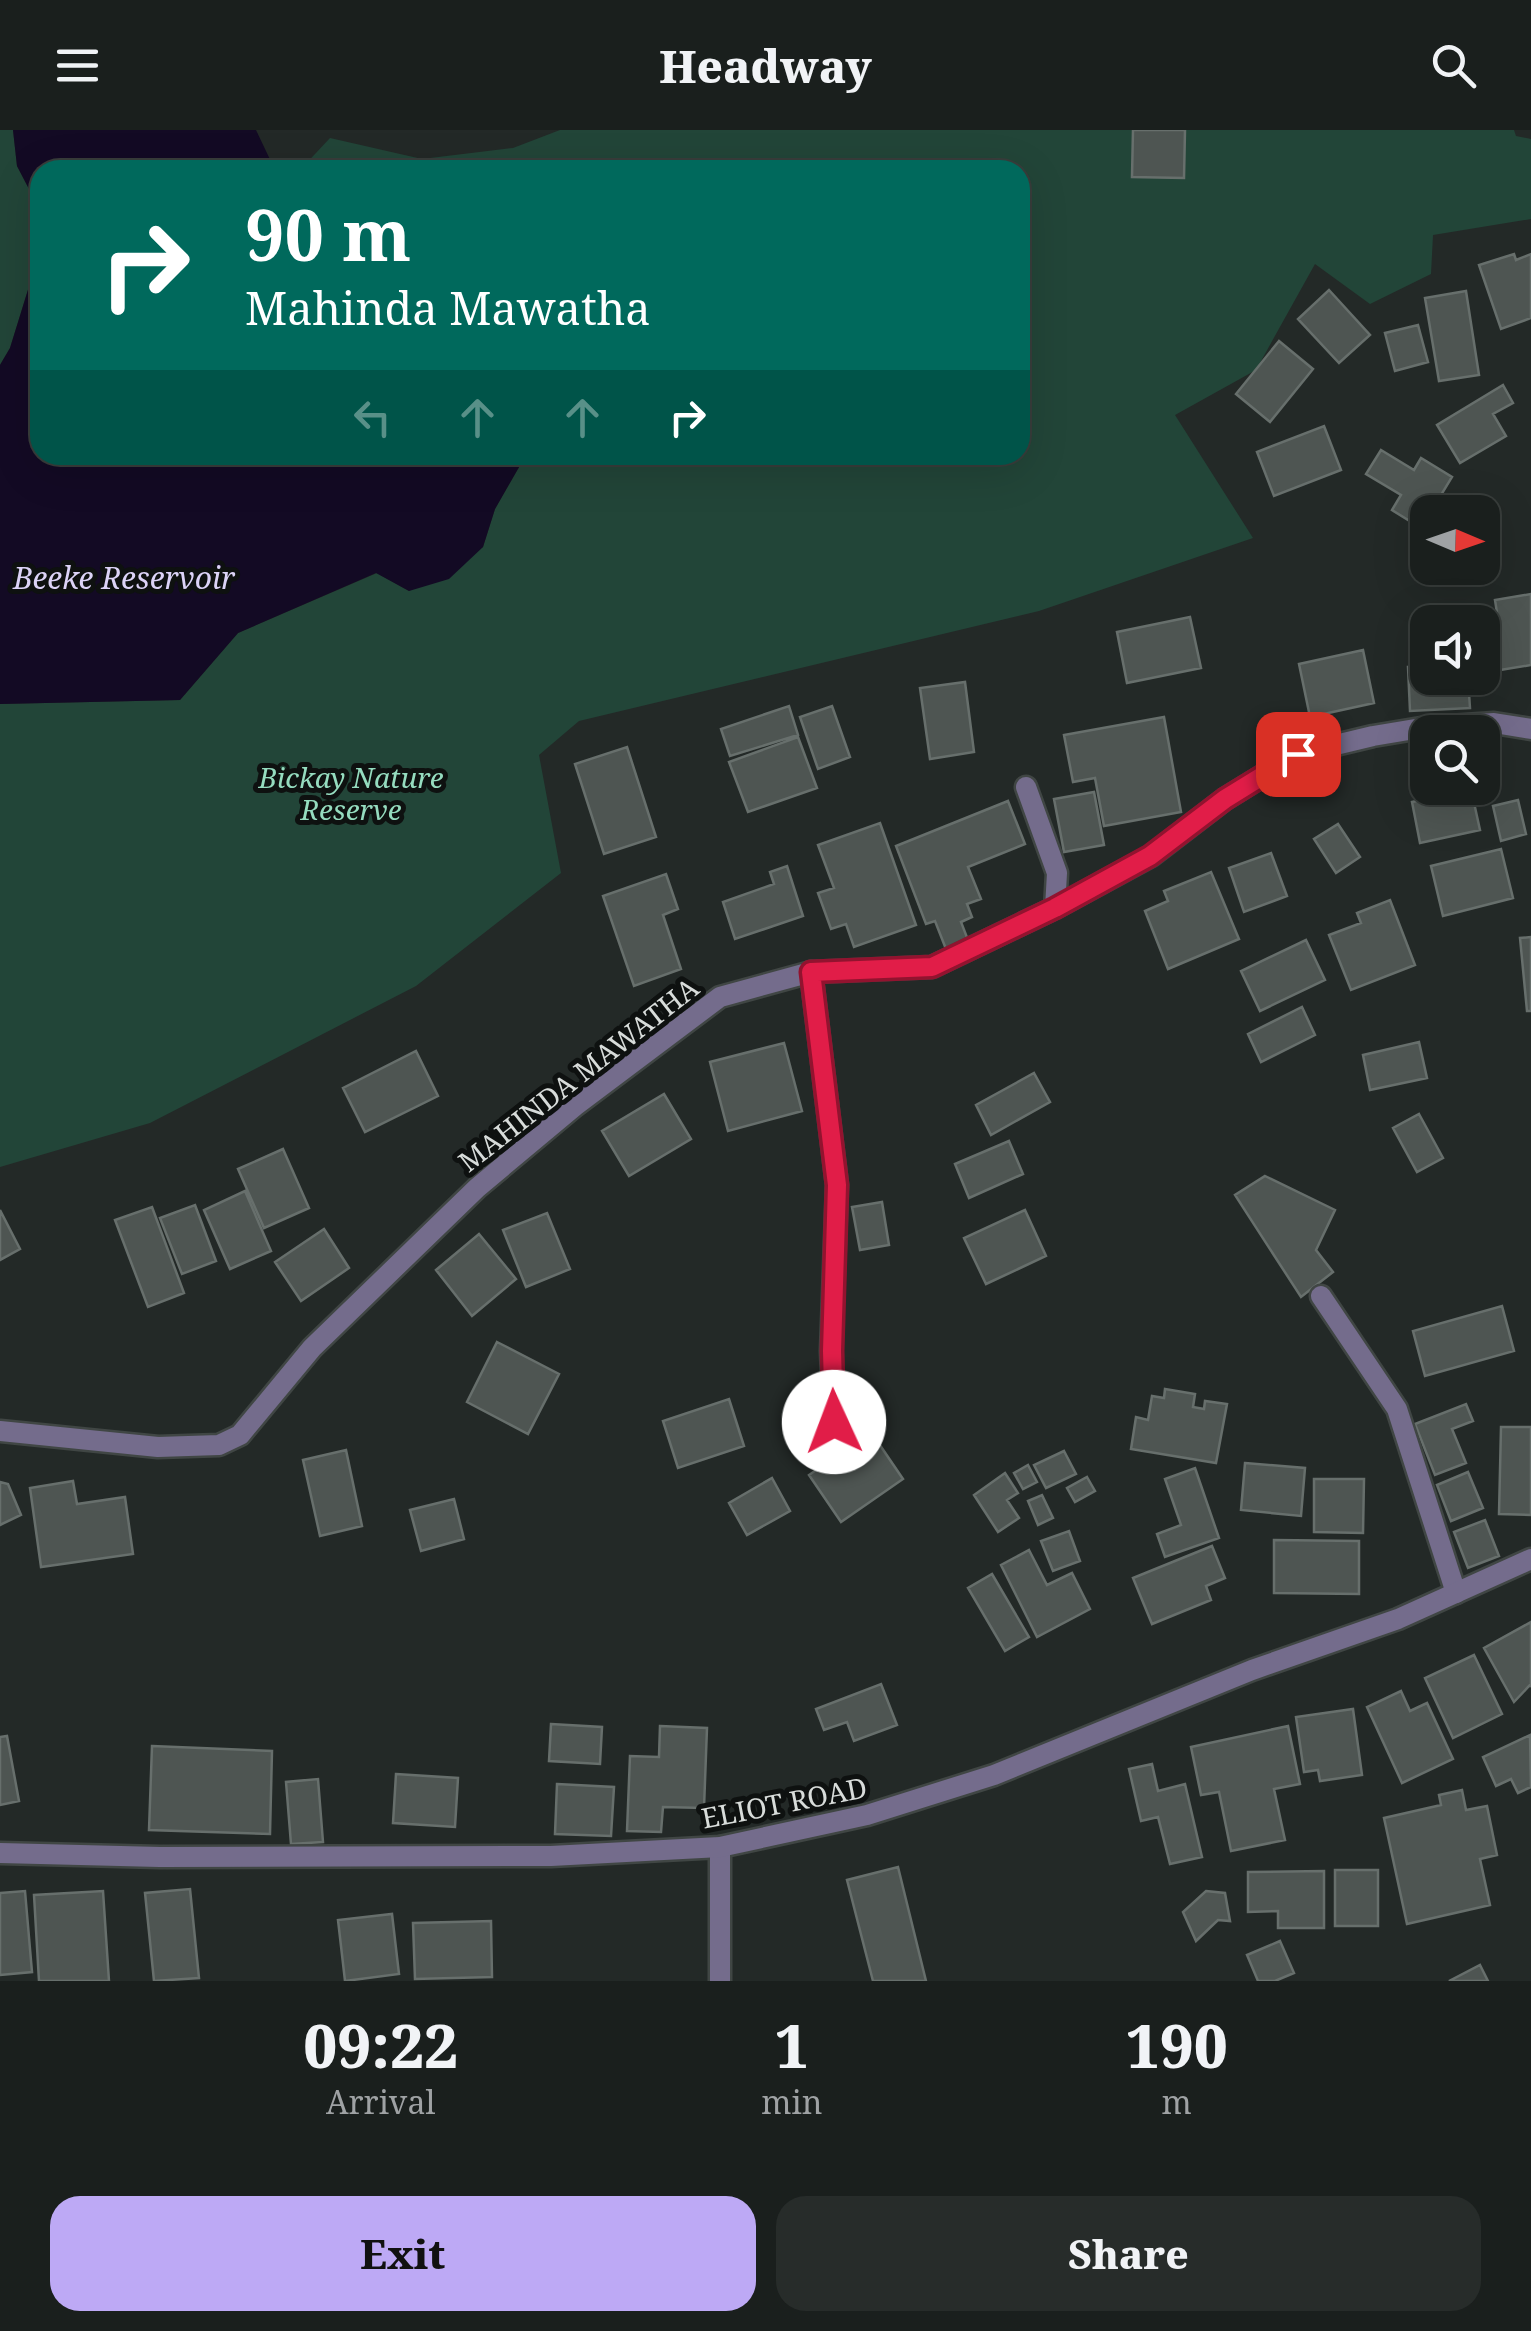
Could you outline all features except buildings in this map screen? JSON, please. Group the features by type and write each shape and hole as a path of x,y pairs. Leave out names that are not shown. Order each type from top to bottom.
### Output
{"street":[{"name":"MAHINDA MAWATHA","path":"0,1431 158,1448 220,1445 240,1435 312,1348 477,1188 575,1106 720,997 811,972 932,967 1055,908 1150,856 1225,799 1298,754 1420,728 1494,723 1531,730"},
{"path":"1026,787 1057,873 1055,908"},
{"path":"811,972 837,1185 834,1422"},
{"path":"1322,1296 1397,1409 1456,1593"},
{"name":"ELIOT ROAD","path":"0,1853 551,1856 720,1847 867,1815 994,1775 1252,1670 1398,1619 1531,1559"},
{"path":"720,1847 720,1981"}],"green space":[{"path":"0,130 13,130 17,166 30,191 30,283 10,348 0,365"},
{"name":"Bickay Nature Reserve","path":"560,130 1514,130 1516,136 1531,139 1531,219 1433,235 1431,274 1370,304 1315,264 1256,370 1175,415 1253,538 1039,611 579,721 539,755 561,873 416,986 150,1123 0,1167 0,704 180,700 238,633 377,573 409,591 483,547 495,509 520,465 1030,465 1030,160 309,160 330,138 422,159 513,148"}],"water":[{"path":"13,130 256,130 270,160 30,160 30,191 17,166"},
{"name":"Beeke Reservoir","path":"30,283 30,465 520,465 495,509 483,547 449,579 409,591 376,573 238,633 180,700 0,704 0,365 10,348"}],"route":[{"path":"834,1422 837,1185 811,972 932,967 1055,908 1150,856 1225,799 1298,754"}]}
